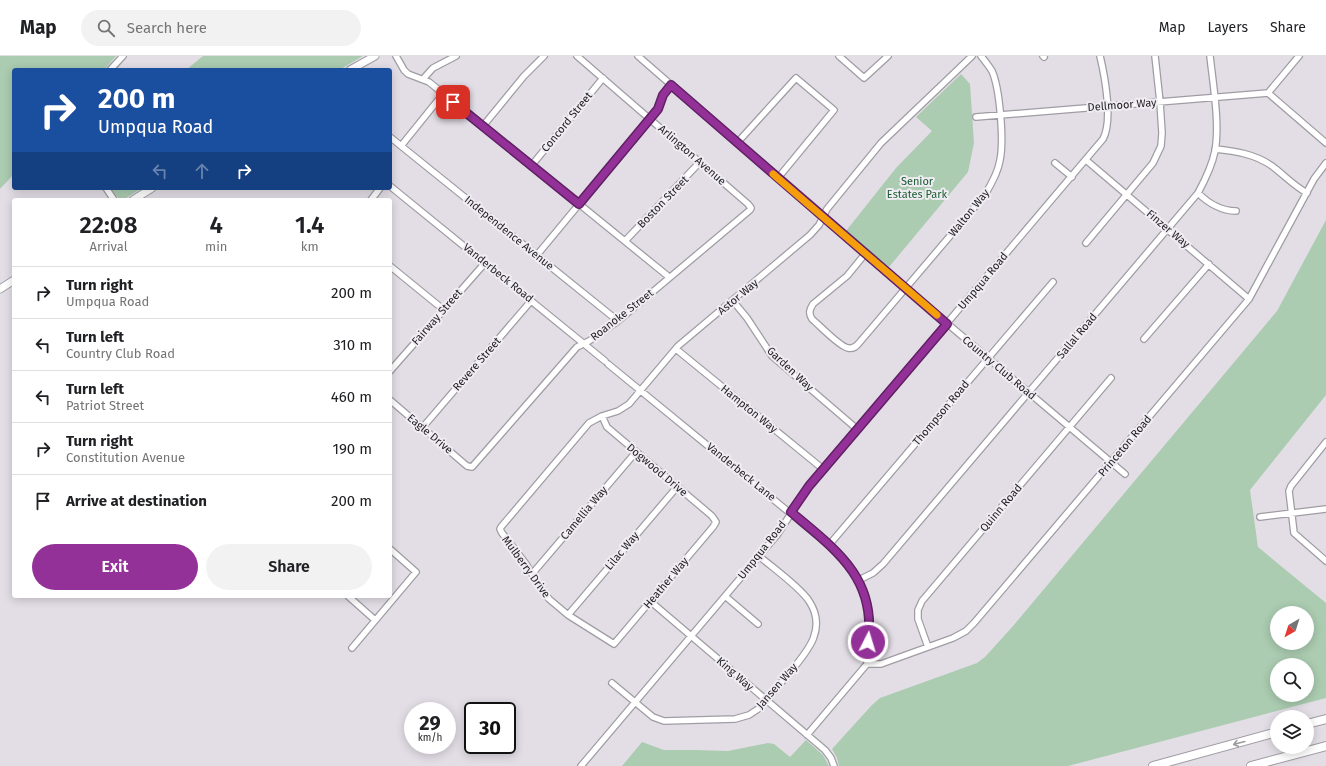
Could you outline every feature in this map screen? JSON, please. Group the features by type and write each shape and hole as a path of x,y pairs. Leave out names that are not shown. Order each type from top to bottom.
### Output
{"highway":[{"path":"1314,722 1326,719"},
{"path":"1152,766 1270,734"},
{"path":"1251,766 1326,746"}],"main road":[{"path":"354,68 375,56"},
{"path":"137,198 149,190"},
{"path":"0,289 12,281"}],"street":[{"path":"112,68 123,56"},
{"path":"396,56 406,72 428,81 669,277"},
{"path":"423,79 433,68 456,56"},
{"path":"483,126 524,76 544,56"},
{"name":"Arlington Avenue","path":"577,56 748,204 750,208"},
{"name":"Country Club Road","path":"638,56 865,254 1125,474"},
{"path":"838,56 864,78 888,56"},
{"name":"Astor Way","path":"500,529 593,420 618,411 629,404 676,349 805,240 819,226 827,210 881,143 972,56"},
{"name":"Walton Way","path":"865,254 847,276 810,309 812,319 841,345 848,348 857,346 984,196 996,175 1001,150 1000,115 996,84 991,70 981,56"},
{"name":"Umpqua Road","path":"581,766 777,535 806,489 1072,177 1105,135 1108,122 1107,106 1100,56"},
{"path":"1086,243 1153,163 1159,152 1162,132 1155,56"},
{"name":"Sallal Road","path":"859,580 873,573 883,564 1198,193 1210,169 1215,149 1216,134 1210,56"},
{"path":"1299,56 1268,93 1326,143"},
{"name":"Concord Street","path":"532,165 603,78"},
{"path":"737,142 796,78 834,110 778,178"},
{"path":"537,255 658,109 663,95 671,85"},
{"name":"Dellmoor Way","path":"976,118 1268,93"},
{"path":"401,146 443,94"},
{"name":"Independence Avenue","path":"392,139 618,321"},
{"path":"1215,149 1236,151 1262,160 1307,193"},
{"name":"Finzer Way","path":"1086,160 1249,299"},
{"name":"Boston Street","path":"625,241 700,162"},
{"path":"1055,163 1072,177"},
{"name":"Princeton Road","path":"867,664 881,664 958,636 970,627 1249,299 1307,193 1326,163"},
{"name":"Vanderbeck Road","path":"392,188 607,362"},
{"path":"1198,193 1203,198 1224,210 1236,211"},
{"name":"Roanoke Street","path":"471,467 474,466 577,347 618,321 748,212 750,208"},
{"name":"Fairway Street","path":"392,369 485,263"},
{"path":"1144,340 1209,264"},
{"path":"392,268 444,310"},
{"name":"Thompson Road","path":"829,545 1053,282"},
{"name":"Revere Street","path":"422,427 531,301"},
{"name":"Garden Way","path":"733,301 747,318 772,356 857,429"},
{"name":"Hampton Way","path":"676,349 823,469"},
{"name":"Vanderbeck Lane","path":"607,362 791,512 846,561 859,580 865,594 870,615 867,664"},
{"name":"Quinn Road","path":"928,647 918,619 918,610 922,601 1111,378"},
{"name":"Eagle Drive","path":"392,402 471,467"},
{"name":"Dogwood Drive","path":"602,416 606,427 715,519 716,522"},
{"path":"1326,442 1291,486 1289,491 1294,533 1326,561"},
{"name":"Camellia Way","path":"532,574 636,452"},
{"name":"Lilac Way","path":"568,615 677,487"},
{"path":"1260,516 1326,509"},
{"name":"Heather Way","path":"614,644 716,522"},
{"name":"Mulberry Drive","path":"500,529 549,599 568,615 614,644"},
{"path":"352,648 416,572 392,551"},
{"name":"Jansen Way","path":"612,683 657,719 669,722 741,718 755,711 810,647 815,634 816,623 812,606 806,597 759,556"},
{"path":"725,596 758,624"},
{"path":"350,598 375,620"},
{"name":"King Way","path":"650,601 807,735 828,754 834,766"},
{"path":"807,735 867,664"}],"green space":[{"path":"0,56 116,56 106,68 12,68 12,176 0,189"},
{"path":"203,56 363,56 342,68 188,68"},
{"name":"Senior Estates Park","path":"961,74 970,84 974,143 968,172 889,267 846,231 896,168 932,131 916,117"},
{"path":"111,190 139,190 126,198 119,198"},
{"path":"1326,220 1326,395 1250,490 1258,547 1326,603 1326,698 1314,701 1314,658 1270,658 1270,702 1311,702 1280,710 1270,710 1270,713 1068,766 839,766 832,749 880,698 977,663 985,657 1013,626 1277,311"},
{"path":"806,740 823,755 829,766 622,766 642,742 664,750 728,751 768,743 774,744 790,757"}],"slow traffic":[{"path":"773,174 937,315"}],"route":[{"path":"453,102 579,204 658,109 663,95 671,85 947,324 809,486 791,512 842,556 859,580 865,594 870,615 868,642"}]}
